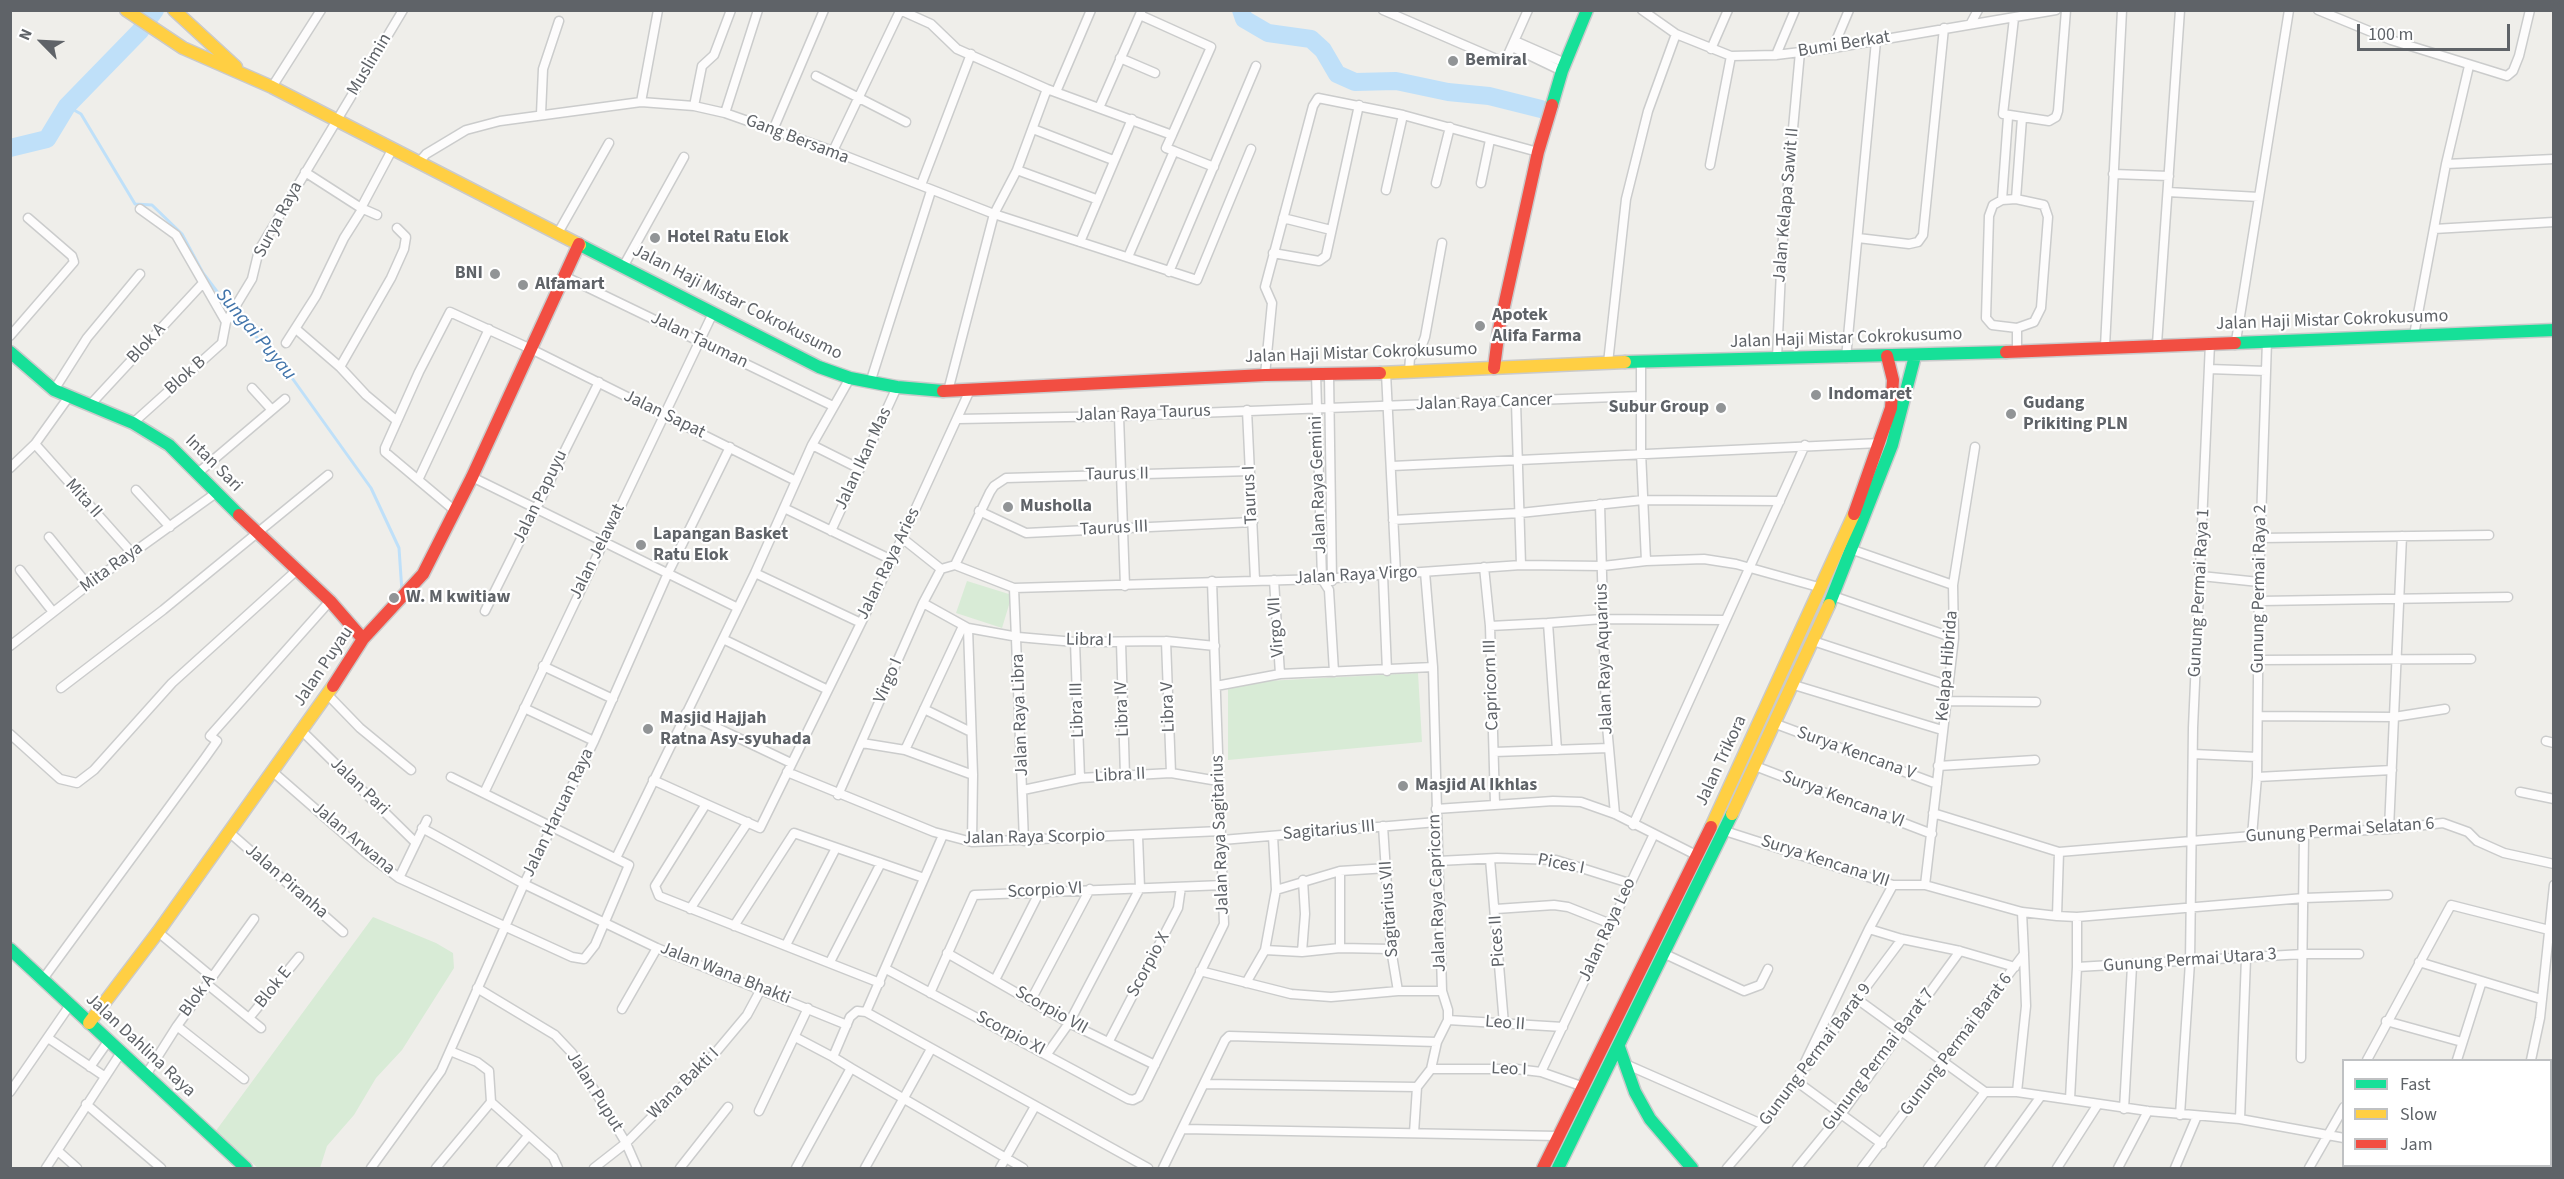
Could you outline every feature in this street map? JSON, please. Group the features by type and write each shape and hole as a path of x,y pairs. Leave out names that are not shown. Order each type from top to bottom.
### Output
{"main road":[{"path":"1494,368 1499,328 1539,152 1563,67 1587,10"},
{"path":"178,13 242,73"},
{"name":"Jalan Haji Mistar Cokrokusumo","path":"131,14 165,38 272,87 420,161 819,367 850,378 897,387 948,392 1265,375 1386,373 1641,361 1915,356 2157,344 2553,330"},
{"name":"Jalan Puyau","path":"89,1023 158,932 328,695 363,639 423,574 472,477 579,244"},
{"name":"Intan Sari","path":"10,352 54,390 68,398 133,423 160,438 199,472 216,493 330,601 363,639"},
{"name":"Jalan Trikora","path":"1558,1168 1559,1145 1584,1087 1698,856 1848,530 1892,408 1893,380 1887,356"},
{"name":"Jalan Trikora","path":"1543,1168 1619,1047 1794,685 1853,550 1892,445 1915,356"},
{"path":"1656,940 1667,951"},
{"name":"Jalan Dahlina Raya","path":"10,949 246,1168"},
{"path":"1619,1047 1623,1063 1650,1119 1667,1142 1692,1168"}],"street":[{"path":"272,87 321,10"},
{"name":"Muslimin","path":"337,120 403,10"},
{"path":"642,102 658,10"},
{"path":"694,106 702,66 714,55 730,10"},
{"path":"725,113 758,10"},
{"path":"773,130 824,10"},
{"path":"833,151 900,10 931,24 951,45 1051,90 1172,135"},
{"path":"948,392 994,214 1017,170 1051,90 1091,10"},
{"path":"1383,10 1499,61 1504,60 1513,44 1526,11"},
{"name":"Bumi Berkat","path":"1642,10 1676,34 1731,56 1776,55 1833,48 2056,10"},
{"path":"1711,49 1728,10"},
{"path":"1776,55 1795,10"},
{"path":"1833,48 1849,10"},
{"path":"1971,23 1978,10"},
{"path":"2014,18 2002,111 2008,117 2049,121 2056,117 2066,10"},
{"path":"2105,347 2122,10"},
{"path":"2157,344 2180,10"},
{"path":"2236,341 2289,10"},
{"path":"2319,10 2391,40 2507,76 2513,71 2530,10"},
{"path":"1099,108 1140,13 1211,47 1166,148 1214,167"},
{"path":"542,114 543,69 559,21"},
{"path":"1858,238 1909,244 1918,242 1923,235 1944,28"},
{"path":"1608,363 1626,199 1648,111 1676,34"},
{"path":"1846,358 1876,41"},
{"path":"1513,44 1563,67"},
{"name":"Jalan Kelapa Sawit II","path":"1777,358 1782,249 1800,52"},
{"path":"921,185 971,54"},
{"path":"1710,165 1717,115 1731,56"},
{"path":"1120,58 1155,73"},
{"path":"1169,272 1256,66"},
{"path":"2414,335 2446,164 2469,66"},
{"path":"816,76 906,122"},
{"path":"1265,375 1272,303 1265,287 1313,106 1318,98 1403,115 1539,152"},
{"name":"Gang Bersama","path":"420,161 426,154 466,130 500,121 642,102 694,106 725,113 833,151 994,214 1192,280 1200,278 1251,149"},
{"path":"1273,253 1318,261 1326,256 1359,105"},
{"path":"1386,190 1403,115"},
{"path":"2002,200 2008,117"},
{"path":"2016,199 2022,118"},
{"path":"1080,242 1096,199 1132,119"},
{"name":"Surya Raya","path":"227,320 252,279 259,250 337,120"},
{"path":"1436,183 1450,127"},
{"path":"1033,129 1113,159"},
{"path":"1481,183 1490,140"},
{"path":"558,233 609,143"},
{"path":"286,343 316,296 344,238 393,148"},
{"path":"1128,258 1174,151"},
{"path":"623,267 684,157"},
{"path":"2446,164 2553,159"},
{"path":"1017,170 1096,199"},
{"path":"305,172 377,215"},
{"path":"2113,174 2169,176"},
{"path":"870,383 931,190"},
{"path":"2168,192 2259,197"},
{"path":"2016,199 2044,205 2048,217 2041,308 2034,322 2017,328 1992,325 1986,318 1989,216 1994,206 2002,200 2016,199"},
{"path":"140,209 157,219 176,235 227,320"},
{"path":"10,336 74,261 72,256 28,218"},
{"path":"1283,218 1331,230"},
{"path":"2434,229 2553,222"},
{"path":"340,367 391,278 404,249 406,237 397,228"},
{"path":"1408,371 1410,358 1422,345 1425,337 1442,243"},
{"path":"54,390 87,338 140,274"},
{"name":"Jalan Tauman","path":"564,276 832,406"},
{"name":"Blok A","path":"90,405 203,283"},
{"name":"Jalan Sapat","path":"397,421 448,314 452,312 664,414 796,481"},
{"name":"Jalan Jelawat","path":"484,793 713,312"},
{"name":"Blok B","path":"133,423 219,346 224,339 227,320"},
{"path":"2017,328 2017,350"},
{"path":"297,329 340,367 366,395 397,421 386,452 454,510"},
{"path":"419,478 489,329"},
{"name":"Gunung Permai Raya 2","path":"2252,836 2259,716 2259,582 2267,341"},
{"name":"Gunung Permai Raya 1","path":"2180,1115 2190,962 2193,754 2210,343"},
{"path":"1641,361 1641,452 1646,561"},
{"path":"2209,369 2266,371"},
{"path":"1386,373 1396,574"},
{"name":"Jalan Raya Gemini","path":"1322,375 1328,406 1334,579 1329,590"},
{"name":"Jalan Raya Gemini","path":"1322,375 1316,407 1322,579 1329,590"},
{"path":"451,777 616,858 755,573 812,446 832,406 850,378"},
{"name":"Jalan Papuyu","path":"485,612 598,382"},
{"path":"252,387 272,410"},
{"name":"Jalan Ikan Mas","path":"831,531 897,387"},
{"name":"Jalan Raya Aries","path":"748,822 760,828 902,538 970,390"},
{"name":"Jalan Raya Cancer","path":"1328,406 1388,407 1641,396"},
{"path":"10,468 35,444 68,398"},
{"path":"199,472 285,399"},
{"path":"1516,402 1521,565"},
{"name":"Jalan Raya Taurus","path":"958,418 1119,416 1328,406"},
{"name":"Taurus I","path":"1247,410 1255,580"},
{"path":"1119,416 1125,586"},
{"path":"1392,466 1519,461 1641,452 1880,443"},
{"name":"Mita II","path":"35,444 132,553"},
{"path":"812,446 860,469"},
{"path":"1633,825 1724,620 1805,446"},
{"name":"Jalan Haruan Raya","path":"371,1168 441,1071 504,926 594,741 668,573 730,447"},
{"name":"Kelapa Hibrida","path":"1925,885 1954,638 1953,585 1975,447"},
{"name":"Taurus II","path":"979,511 994,486 1006,478 1250,471"},
{"path":"62,688 163,610 328,475"},
{"path":"472,477 738,608"},
{"path":"136,490 170,527"},
{"name":"Mita Raya","path":"12,642 216,493"},
{"path":"1393,520 1520,513 1643,500 1780,501"},
{"name":"Jalan Raya Aquarius","path":"1600,504 1603,566 1602,619 1615,814"},
{"path":"784,508 891,560"},
{"path":"902,538 941,568 955,565 979,511"},
{"name":"Taurus III","path":"979,511 1026,532 1253,522"},
{"path":"2261,538 2488,535"},
{"path":"2390,830 2402,536"},
{"path":"49,537 88,585"},
{"path":"1853,550 1953,585"},
{"name":"Jalan Raya Virgo","path":"955,565 1014,588 1334,579 1521,565 1603,566 1646,561 1704,559 1749,568 1822,588"},
{"name":"Capricorn III","path":"1484,567 1490,626 1496,804"},
{"name":"Virgo I","path":"838,795 922,603 941,568"},
{"path":"20,570 53,612"},
{"path":"10,734 60,779 77,783 94,770 172,684 297,570"},
{"name":"Jalan Raya Capricorn","path":"1425,572 1433,667 1442,992 1448,1010 1448,1020"},
{"path":"755,573 861,623"},
{"path":"1383,575 1386,670"},
{"path":"2201,576 2259,582"},
{"name":"Virgo VII","path":"1274,580 1280,674"},
{"name":"Jalan Raya Sagitarius","path":"1132,1100 1139,1097 1224,924 1212,581"},
{"name":"Jalan Raya Libra","path":"1014,588 1018,637 1024,841"},
{"path":"1329,590 1334,672"},
{"path":"1833,596 1954,638"},
{"path":"2260,600 2508,597"},
{"path":"43,979 212,748 216,741 210,736 330,601"},
{"name":"Libra I","path":"922,603 965,627 1018,637 1075,642 1167,640 1215,646"},
{"path":"1490,626 1602,619 1724,620"},
{"path":"1548,622 1557,750"},
{"path":"905,750 965,627"},
{"path":"965,627 973,775 972,842"},
{"path":"723,639 828,690"},
{"name":"Libra V","path":"1167,640 1171,773"},
{"path":"1813,641 1947,685"},
{"name":"Libra III","path":"1075,642 1080,778"},
{"name":"Libra IV","path":"1121,642 1125,776"},
{"path":"2258,660 2396,661 2471,658"},
{"path":"543,666 613,699"},
{"path":"1216,686 1280,674 1433,667"},
{"path":"1794,685 1942,730"},
{"path":"328,695 360,728 411,770"},
{"path":"1946,701 2036,702"},
{"path":"524,708 594,741"},
{"path":"924,709 971,732"},
{"path":"2259,716 2394,717 2445,709"},
{"path":"686,713 791,763"},
{"name":"Surya Kencana V","path":"1776,724 1937,784"},
{"name":"Jalan Pari","path":"302,731 415,842"},
{"path":"862,743 905,750 973,775"},
{"path":"1494,752 1609,748"},
{"path":"2193,754 2257,757"},
{"path":"1938,766 2035,759"},
{"name":"Surya Kencana VI","path":"1755,766 1932,834"},
{"path":"2257,777 2392,770"},
{"name":"Jalan Arwana","path":"273,772 367,854 399,878 579,959 590,954 630,865 616,858"},
{"name":"Jalan Raya Scorpio","path":"787,772 838,795 943,836 972,842 1137,836 1222,836"},
{"name":"Libra II","path":"1023,790 1080,778 1171,773 1218,781"},
{"path":"653,780 748,822 690,909"},
{"path":"2520,792 2553,799"},
{"path":"1436,809 1496,804 1581,802 1615,814 1698,856"},
{"path":"706,804 654,890 659,896 880,983"},
{"path":"1933,813 2059,852 2057,916"},
{"path":"399,878 427,820"},
{"name":"Sagitarius III","path":"1222,836 1273,836 1437,822"},
{"name":"Gunung Permai Selatan 6","path":"2059,852 2191,843 2252,836 2390,830 2443,823 2468,832 2477,840 2504,853 2553,864"},
{"name":"Sagitarius VII","path":"1383,826 1388,868 1390,949 1398,991"},
{"name":"Jalan Wana Bhakti","path":"422,828 524,884 657,948 847,1025"},
{"name":"Surya Kencana VII","path":"1725,831 1893,885 1925,885 2022,912 2057,916 2077,917 2304,898 2388,896"},
{"name":"Jalan Piranha","path":"229,832 343,932"},
{"path":"734,926 794,833 924,878"},
{"name":"Jalan Raya Leo","path":"1542,1072 1654,834"},
{"path":"2301,1058 2304,835"},
{"path":"866,1012 943,836"},
{"path":"1047,1054 1069,1023 1140,888 1137,836"},
{"path":"1246,983 1265,950 1276,890 1273,836"},
{"path":"786,945 836,848"},
{"name":"Pices II","path":"1490,859 1504,1024"},
{"name":"Pices I","path":"1438,861 1556,860 1629,883"},
{"path":"830,962 881,863"},
{"path":"1276,890 1303,880 1340,871 1388,868"},
{"path":"1340,871 1340,948"},
{"path":"1302,952 1305,914 1303,880"},
{"name":"Scorpio VI","path":"930,993 974,895 1224,885"},
{"path":"1882,1144 1796,1081 1869,929 1893,885"},
{"name":"Scorpio X","path":"1109,1041 1178,908 1181,887"},
{"path":"1031,1000 1090,889"},
{"path":"995,980 1040,891"},
{"path":"2531,1059 2550,956 2549,930 2553,891"},
{"path":"1496,909 1554,905 1569,907 1611,924"},
{"path":"2368,1059 2451,905 2549,930"},
{"name":"Gunung Permai Barat 6","path":"1862,1168 2024,954 2022,912"},
{"path":"2070,1099 2077,967 2077,917"},
{"name":"Blok A","path":"146,1075 177,1026 254,919"},
{"path":"1869,929 2015,967"},
{"path":"158,932 261,1028"},
{"name":"Gunung Permai Barat 9","path":"1727,1168 1764,1125 1902,939"},
{"path":"622,1009 657,948"},
{"path":"1265,950 1302,952 1340,948 1390,949"},
{"path":"1667,951 1744,991 1760,985 1768,969"},
{"name":"Gunung Permai Barat 7","path":"1797,1168 1842,1113 1960,951"},
{"name":"Scorpio VII","path":"947,953 1069,1023 1155,1065"},
{"path":"2017,1092 2026,1006 2024,954"},
{"name":"Gunung Permai Utara 3","path":"2077,967 2132,966 2303,954 2359,954"},
{"name":"Blok E","path":"249,1018 299,957"},
{"path":"2240,1119 2246,958"},
{"path":"2419,962 2541,999"},
{"path":"2124,1108 2132,966"},
{"name":"Scorpio XI","path":"886,969 1132,1100"},
{"path":"1200,971 1291,994 1331,997 1398,991 1442,992"},
{"path":"2457,1059 2482,981"},
{"name":"Jalan Puput","path":"477,988 555,1035 572,1053 626,1143 637,1168"},
{"name":"Wana Bakti I","path":"594,1168 626,1143 734,1032 761,989"},
{"path":"1857,999 1985,1092 2017,1092 2148,1112 2240,1119 2342,1138"},
{"path":"10,1092 70,1005"},
{"path":"759,1111 808,1008"},
{"path":"833,1057 847,1025 857,1011 866,1012 1034,1108 1145,1168"},
{"path":"1414,1132 1417,1087 1431,1069 1437,1042 1448,1020"},
{"name":"Leo II","path":"1448,1020 1563,1027"},
{"path":"2386,1022 2462,1042"},
{"path":"177,1026 244,1079"},
{"path":"1163,1168 1229,1036 1437,1042"},
{"path":"795,1037 1023,1168"},
{"path":"48,1038 104,1076"},
{"path":"90,1067 109,1040"},
{"path":"865,1168 932,1049"},
{"path":"46,1168 122,1051"},
{"path":"436,1168 491,1102 489,1071 477,1062 450,1051"},
{"path":"1623,1063 1764,1125"},
{"path":"796,1168 851,1068"},
{"name":"Leo I","path":"1431,1069 1516,1069 1542,1072 1584,1087"},
{"path":"1204,1084 1417,1087"},
{"path":"1928,1168 1985,1092"},
{"path":"1989,1168 2042,1096"},
{"path":"491,1102 553,1157 558,1168"},
{"path":"87,1104 161,1168"},
{"path":"2057,1168 2098,1104"},
{"path":"680,1168 728,1107"},
{"path":"1000,1168 1034,1108"},
{"path":"2309,1168 2342,1109"},
{"path":"2118,1168 2148,1112"},
{"path":"2175,1168 2197,1116"},
{"path":"1183,1129 1414,1132 1559,1145"},
{"path":"501,1168 528,1136"},
{"path":"58,1151 76,1168"}],"green space":[{"path":"967,581 1012,595 1002,628 956,613"},
{"path":"1418,673 1422,742 1228,760 1228,683"},
{"path":"373,917 436,943 453,953 454,968 402,1050 376,1078 354,1115 327,1146 320,1168 258,1168 215,1132"}],"waterway":[{"path":"10,148 47,139 67,106 140,31 155,10"},
{"path":"1241,10 1244,19 1268,33 1311,39 1323,50 1337,74 1355,82 1396,81 1448,92 1489,96 1541,109"},
{"name":"Sungai Puyau","path":"67,106 81,114 135,204 152,205 182,234 203,273 237,318 277,357 371,488 399,548 402,592"}],"traffic: fast":[{"path":"1552,105 1562,71 1587,10"},
{"path":"580,245 819,367 850,378 897,387 943,391"},
{"path":"2235,343 2554,330"},
{"path":"10,352 54,390 133,423 169,445 239,515"},
{"path":"1625,362 2006,352"},
{"path":"1829,605 1892,445 1915,356"},
{"path":"1558,1168 1732,814"},
{"path":"10,949 246,1168"},
{"path":"1619,1047 1635,1092 1650,1119 1692,1168"}],"traffic: slow":[{"path":"126,10 183,48 272,87 580,245"},
{"path":"174,10 236,67"},
{"path":"1380,373 1625,362"},
{"path":"1711,827 1854,514"},
{"path":"1732,814 1829,605"},
{"path":"89,1023 158,932 333,686"}],"traffic: jam":[{"path":"1494,368 1499,329 1538,152 1552,105"},
{"path":"333,686 363,639 423,574 472,477 579,244"},
{"path":"2006,352 2235,343"},
{"path":"1854,514 1891,408 1893,380 1887,356"},
{"path":"943,391 1265,375 1380,373"},
{"path":"239,515 330,601 363,639"},
{"path":"1543,1168 1711,827"}],"place":[{"name":"Bemiral","path":"1453,61"},
{"name":"Hotel Ratu Elok","path":"655,238"},
{"name":"BNI","path":"495,274"},
{"name":"Alfamart","path":"523,285"},
{"name":"Apotek Alifa Farma","path":"1480,326"},
{"name":"Indomaret","path":"1816,395"},
{"name":"Subur Group","path":"1721,408"},
{"name":"Gudang Prikiting PLN","path":"2011,414"},
{"name":"Musholla","path":"1008,507"},
{"name":"Lapangan Basket Ratu Elok","path":"641,545"},
{"name":"W. M kwitiaw","path":"394,598"},
{"name":"Masjid Hajjah Ratna Asy-syuhada","path":"648,729"},
{"name":"Masjid Al Ikhlas","path":"1403,786"}]}
